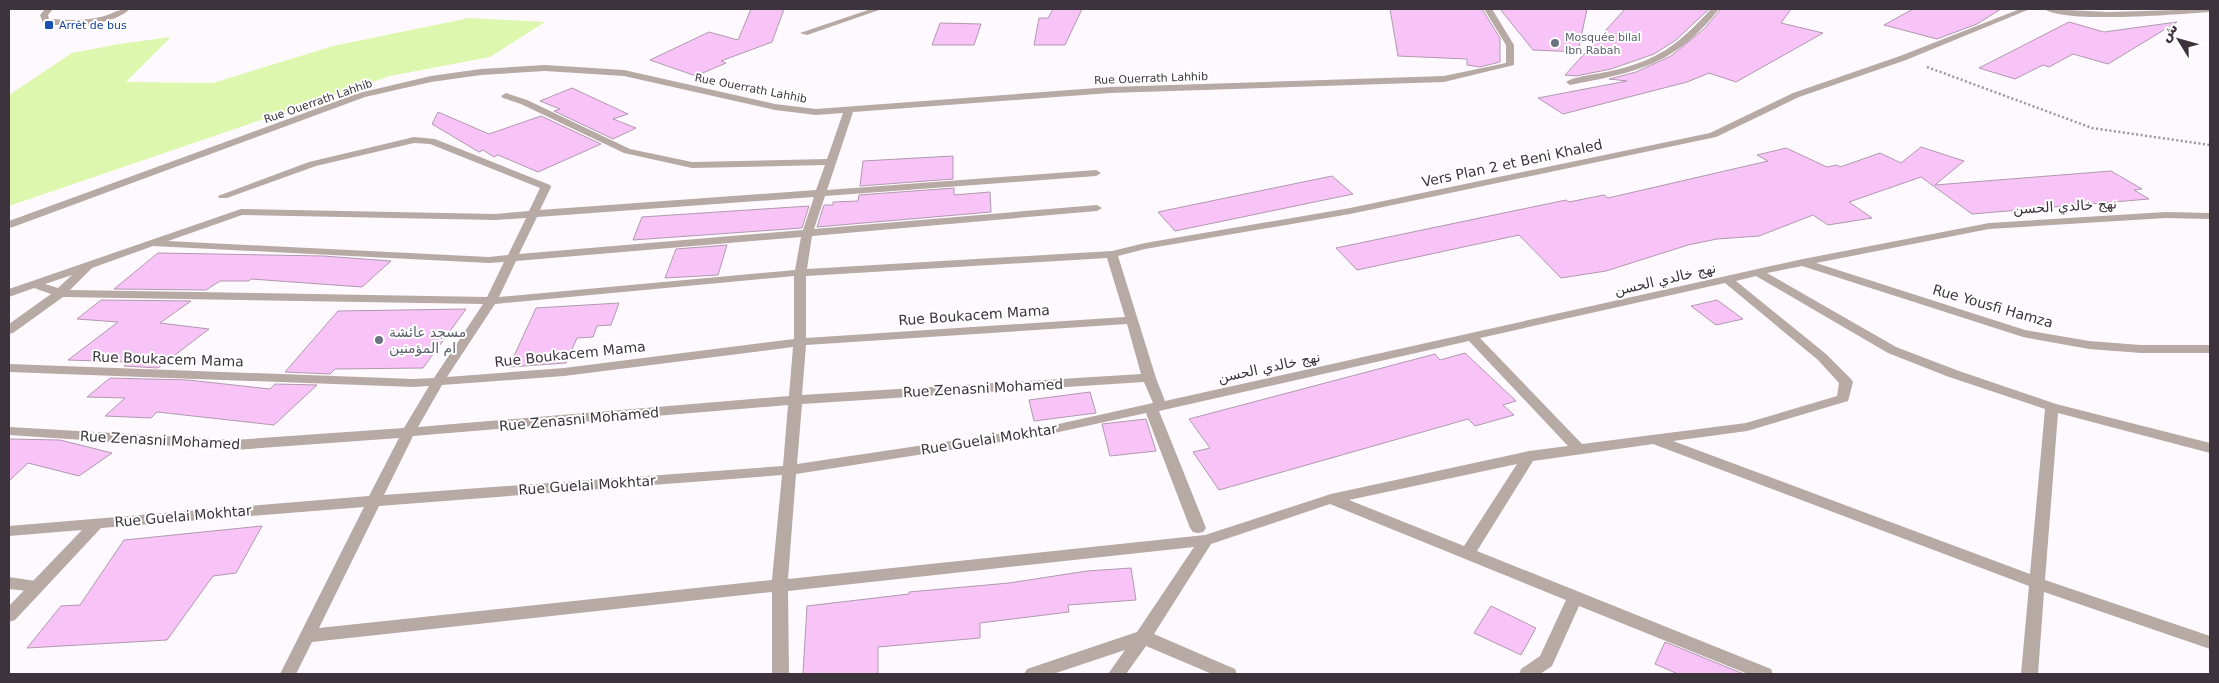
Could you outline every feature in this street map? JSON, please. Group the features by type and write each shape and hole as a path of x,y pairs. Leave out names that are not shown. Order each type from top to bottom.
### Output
{"street":[{"path":"49,9 44,15 46,21 71,23 96,20 126,9"},
{"path":"804,34 878,9"},
{"name":"Rue Ouerrath Lahhib","path":"9,225 362,95 431,79 482,72 545,68 624,73 775,107 816,112 1110,90 1444,79 1510,66 1510,45 1488,9"},
{"path":"1570,82 1617,73 1660,57 1679,46 1715,9"},
{"name":"Vers Plan 2 et Beni Khaled","path":"1112,254 1145,246 1350,211 1712,135 1796,95 1903,58 2026,9"},
{"path":"2048,9 2108,16 2210,10"},
{"path":"506,96 524,102 627,151 692,165 832,162"},
{"path":"781,674 780,584 800,342 800,274 807,233 849,110"},
{"path":"223,196 313,164 414,140 432,140 546,187 491,301 438,381 408,433 288,674"},
{"path":"9,293 241,212 495,218 1096,173"},
{"path":"150,244 489,260 1098,208"},
{"name":"نهج خالدي الحسن","path":"1161,406 1760,274 1803,262 1989,226 2166,215 2210,216"},
{"path":"33,284 60,292 491,301 761,275 1112,254 1149,378 1161,406 1151,409 1202,534"},
{"name":"Rue Yousfi Hamza","path":"1803,262 2023,332 2098,346 2141,349 2210,349"},
{"path":"9,330 60,292 90,265"},
{"path":"1760,274 1892,350 1954,374 2052,407 2210,448"},
{"path":"308,636 780,584 1202,534 1331,499 1529,456 1747,427 1843,398 1846,382 1822,357 1728,280"},
{"name":"Rue Boukacem Mama","path":"9,368 414,383 564,372 800,342 1133,320"},
{"path":"1473,338 1578,449"},
{"name":"Rue Zenasni Mohamed","path":"9,431 234,445 408,433 794,400 1149,378"},
{"name":"Rue Guelai Mokhtar","path":"9,531 788,470 1046,431 1161,406"},
{"path":"2029,674 2052,407"},
{"path":"1653,439 2037,583 2210,643"},
{"path":"1467,554 1529,456"},
{"path":"1331,499 1765,674"},
{"path":"9,616 97,523"},
{"path":"1117,674 1143,637 1202,534"},
{"path":"9,583 36,586"},
{"path":"1527,674 1546,660 1575,597"},
{"path":"1034,674 1143,637 1229,674"}],"path":[{"path":"1903,58 2092,128 2210,145"}],"green space":[{"path":"469,18 545,22 490,57 390,76 9,206 9,95 72,53 171,37 126,82 213,83 333,46"}],"building":[{"path":"751,9 784,9 772,42 721,61 726,63 696,76 650,60 709,32 738,40"},
{"path":"1053,9 1082,9 1065,45 1034,45 1039,18 1048,18"},
{"path":"1390,9 1482,9 1500,38 1500,62 1480,67 1467,65 1467,59 1398,56"},
{"path":"1500,9 1587,9 1578,52 1533,50"},
{"path":"1625,9 1709,9 1676,40 1654,54 1611,69 1576,76 1565,75"},
{"path":"1721,9 1791,9 1781,23 1823,33 1736,82 1709,73 1687,82 1563,114 1538,98 1627,81 1609,79 1636,72 1671,56 1704,29"},
{"path":"1913,9 2001,9 1977,24 1937,39 1884,25"},
{"path":"2069,22 2104,32 2177,22 2108,64 2073,54 2049,67 2043,65 2015,79 1979,68"},
{"path":"940,23 981,24 974,45 932,45"},
{"path":"572,88 628,114 613,119 636,128 613,139 554,111 560,109 540,101"},
{"path":"438,112 489,134 541,116 601,144 538,172 498,155 494,157 483,150 479,152 432,124"},
{"path":"1921,147 1964,161 1935,185 2111,171 2142,189 2134,190 2149,199 1972,214 1921,177 1849,202 1872,218 1828,225 1813,215 1759,236 1717,239 1688,245 1606,271 1561,278 1519,235 1357,270 1336,248 1566,200 1569,202 1604,195 1608,198 1768,161 1757,155 1786,148 1827,167 1837,165 1840,167 1880,153 1901,163"},
{"path":"953,156 953,179 860,186 863,161"},
{"path":"1332,176 1353,194 1175,231 1158,212"},
{"path":"954,188 954,195 990,192 991,212 817,227 824,205 833,205 833,202 858,201 859,195"},
{"path":"809,206 802,228 633,240 642,217"},
{"path":"727,245 718,275 665,278 676,249"},
{"path":"158,253 323,256 391,261 362,287 251,279 249,281 220,281 206,290 114,289"},
{"path":"101,300 191,301 160,323 209,329 158,368 124,366 128,362 68,360 118,322 77,319"},
{"path":"1717,300 1743,319 1716,325 1691,306"},
{"path":"619,303 611,325 597,326 593,337 577,338 566,363 509,367 536,308"},
{"name":"مسجد عائشة ام المؤمنين","path":"466,309 423,368 335,369 330,374 285,372 338,311"},
{"path":"1465,353 1516,401 1503,405 1514,415 1475,426 1468,419 1219,490 1193,452 1210,448 1189,419 1435,354 1440,360"},
{"path":"110,378 188,380 270,389 275,384 317,385 274,425 157,412 151,418 105,416 125,398 87,397"},
{"path":"1090,392 1096,413 1034,421 1029,400"},
{"path":"1146,419 1156,451 1110,456 1102,424"},
{"path":"9,439 60,440 112,453 79,476 28,463 9,481"},
{"path":"262,526 236,573 213,576 167,640 27,648 61,606 80,605 124,540"},
{"path":"1131,568 1136,600 1068,605 1069,612 980,623 980,638 878,647 878,674 803,674 807,606 909,594 909,592 1009,583 1087,571"},
{"path":"1491,606 1536,628 1521,655 1474,633"},
{"path":"1665,642 1744,674 1678,674 1655,664"}],"place":[{"name":"Arrêt de bus","path":"49,25"},
{"name":"Mosquée bilal Ibn Rabah","path":"1555,43"},
{"name":"مسجد عائشة ام المؤمنين","path":"379,340"}]}
